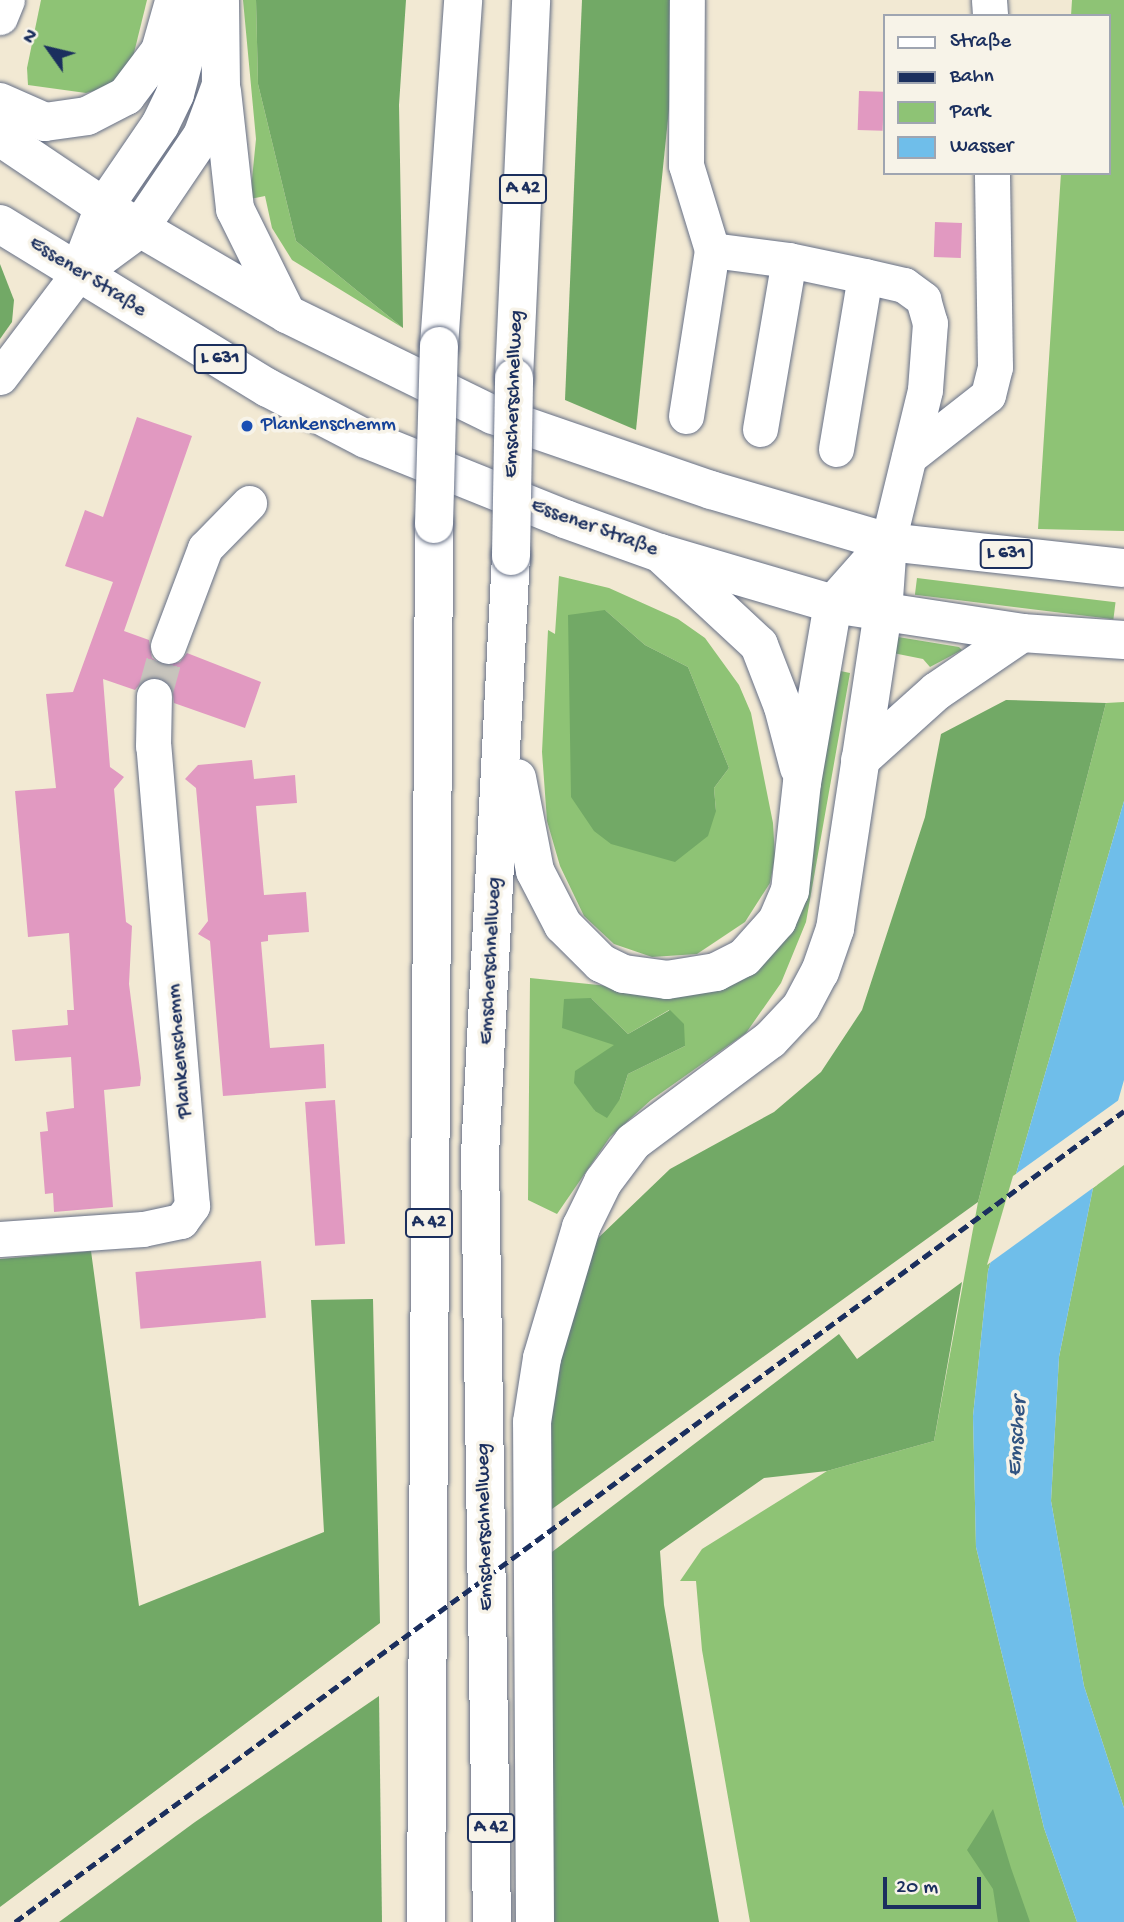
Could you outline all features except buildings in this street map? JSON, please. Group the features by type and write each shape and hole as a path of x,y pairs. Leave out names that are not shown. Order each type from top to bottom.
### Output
{"main road":[{"path":"0,102 45,122 87,116 126,96 160,51 174,0"},
{"path":"78,274 104,207 160,125 174,94 195,18 195,0"},
{"path":"220,0 221,85 235,209 287,314"},
{"name":"A 42","path":"426,1922 435,524 439,346 463,0"},
{"name":"Emscherschnellweg","path":"492,1922 480,1154 507,696 514,378 531,0"},
{"path":"78,274 139,229 202,136 221,85"},
{"name":"L 631","path":"0,138 139,229 287,314 493,415 711,491 888,542 1124,568"},
{"name":"Essener Straße","path":"0,223 78,274 268,388 366,439 660,553 833,604 1022,633 1120,640"},
{"path":"507,696 519,798 535,871 563,925 584,949 624,974 667,980 716,972 744,958 765,938 790,891 802,783 833,604 888,542"},
{"path":"535,1922 532,1422 558,1302 581,1227 603,1182 633,1142 738,1067 801,1007 835,929 883,613 888,542"},
{"path":"660,553 759,645 783,707 802,783"},
{"path":"860,760 937,691 1022,633"}],"street":[{"path":"0,17 7,0"},
{"path":"686,415 712,250 686,165 687,0"},
{"path":"909,457 988,395 995,367 992,175"},
{"path":"712,250 789,260 904,285 923,299 930,323 925,390 888,542"},
{"path":"760,429 789,260"},
{"path":"0,377 78,274"},
{"path":"836,449 865,276"},
{"path":"168,646 205,548 249,503"},
{"name":"Plankenschemm","path":"0,1239 143,1229 181,1221 192,1206 153,746 154,696"}],"green space":[{"path":"41,0 147,0 132,61 113,86 86,93 28,85 27,68"},
{"path":"243,0 256,0 258,84 296,241 403,328 292,260 272,228 265,196 250,199 256,139"},
{"path":"256,0 406,0 399,105 403,328 296,241 258,84"},
{"path":"582,0 676,0 672,80 636,430 565,400"},
{"path":"1072,0 1124,0 1124,531 1038,529 1061,175 1110,175 1110,14 1071,14"},
{"path":"0,264 14,300 12,322 0,339"},
{"path":"559,576 609,588 678,619 705,638 739,685 751,713 773,823 775,857 770,883 745,922 697,954 652,957 614,944 584,916 560,866 547,821 542,752 548,630 555,634","holes":["605,610 645,645 688,667 729,768 714,788 716,811"]},
{"path":"917,578 1116,602 1113,619 915,595"},
{"path":"605,610 645,645 688,667 729,768 714,788 716,811 708,836 675,862 611,844 594,831 571,797 568,615"},
{"path":"892,636 959,647 962,650 930,667 923,659 888,652"},
{"path":"831,669 850,673 806,922 781,983 746,1033 651,1100 610,1137 557,1214 528,1200 530,978 628,988 752,966","holes":["591,998 628,1034 669,1010 685,1046 628,1074 620,1099 595,1111 592,1102 615,1045"]},
{"path":"1006,700 1106,703 978,1202 552,1509 551,1389 596,1240 670,1169 774,1112 821,1072 862,1010 925,817 941,734"},
{"path":"1124,702 1124,801 988,1271 973,1416 976,1547 1044,1828 1077,1922 750,1922 702,1650 696,1581 680,1581 702,1549 827,1471 934,1441 978,1202 1106,703"},
{"path":"591,998 628,1034 670,1010 684,1024 685,1046 628,1074 620,1099 607,1118 595,1111 574,1083 575,1071 614,1045 562,1028 564,999"},
{"path":"1124,1165 1124,1808 1084,1686 1051,1501 1059,1357 1093,1188"},
{"path":"91,1251 139,1606 324,1532 311,1300 373,1299 380,1623 0,1907 0,1259"},
{"path":"962,1282 934,1441 827,1471 764,1478 660,1551 664,1605 719,1922 551,1922 548,1555 839,1334 857,1359"},
{"path":"379,1696 382,1922 59,1922 195,1822"},
{"path":"993,1809 1030,1922 998,1922 993,1889 967,1850"}],"water":[{"name":"Emscher","path":"1124,801 1124,1080 1093,1188 1059,1357 1051,1501 1084,1686 1124,1808 1124,1922 1077,1922 1044,1828 976,1547 973,1416 988,1271"}],"pier":[{"path":"1123,1097 1097,1185 987,1265 1013,1176"}],"tunnel":[{"path":"154,696 168,646"}],"railway":[{"path":"15,1922 1124,1111"}],"place":[{"name":"Plankenschemm","path":"247,426"}]}
